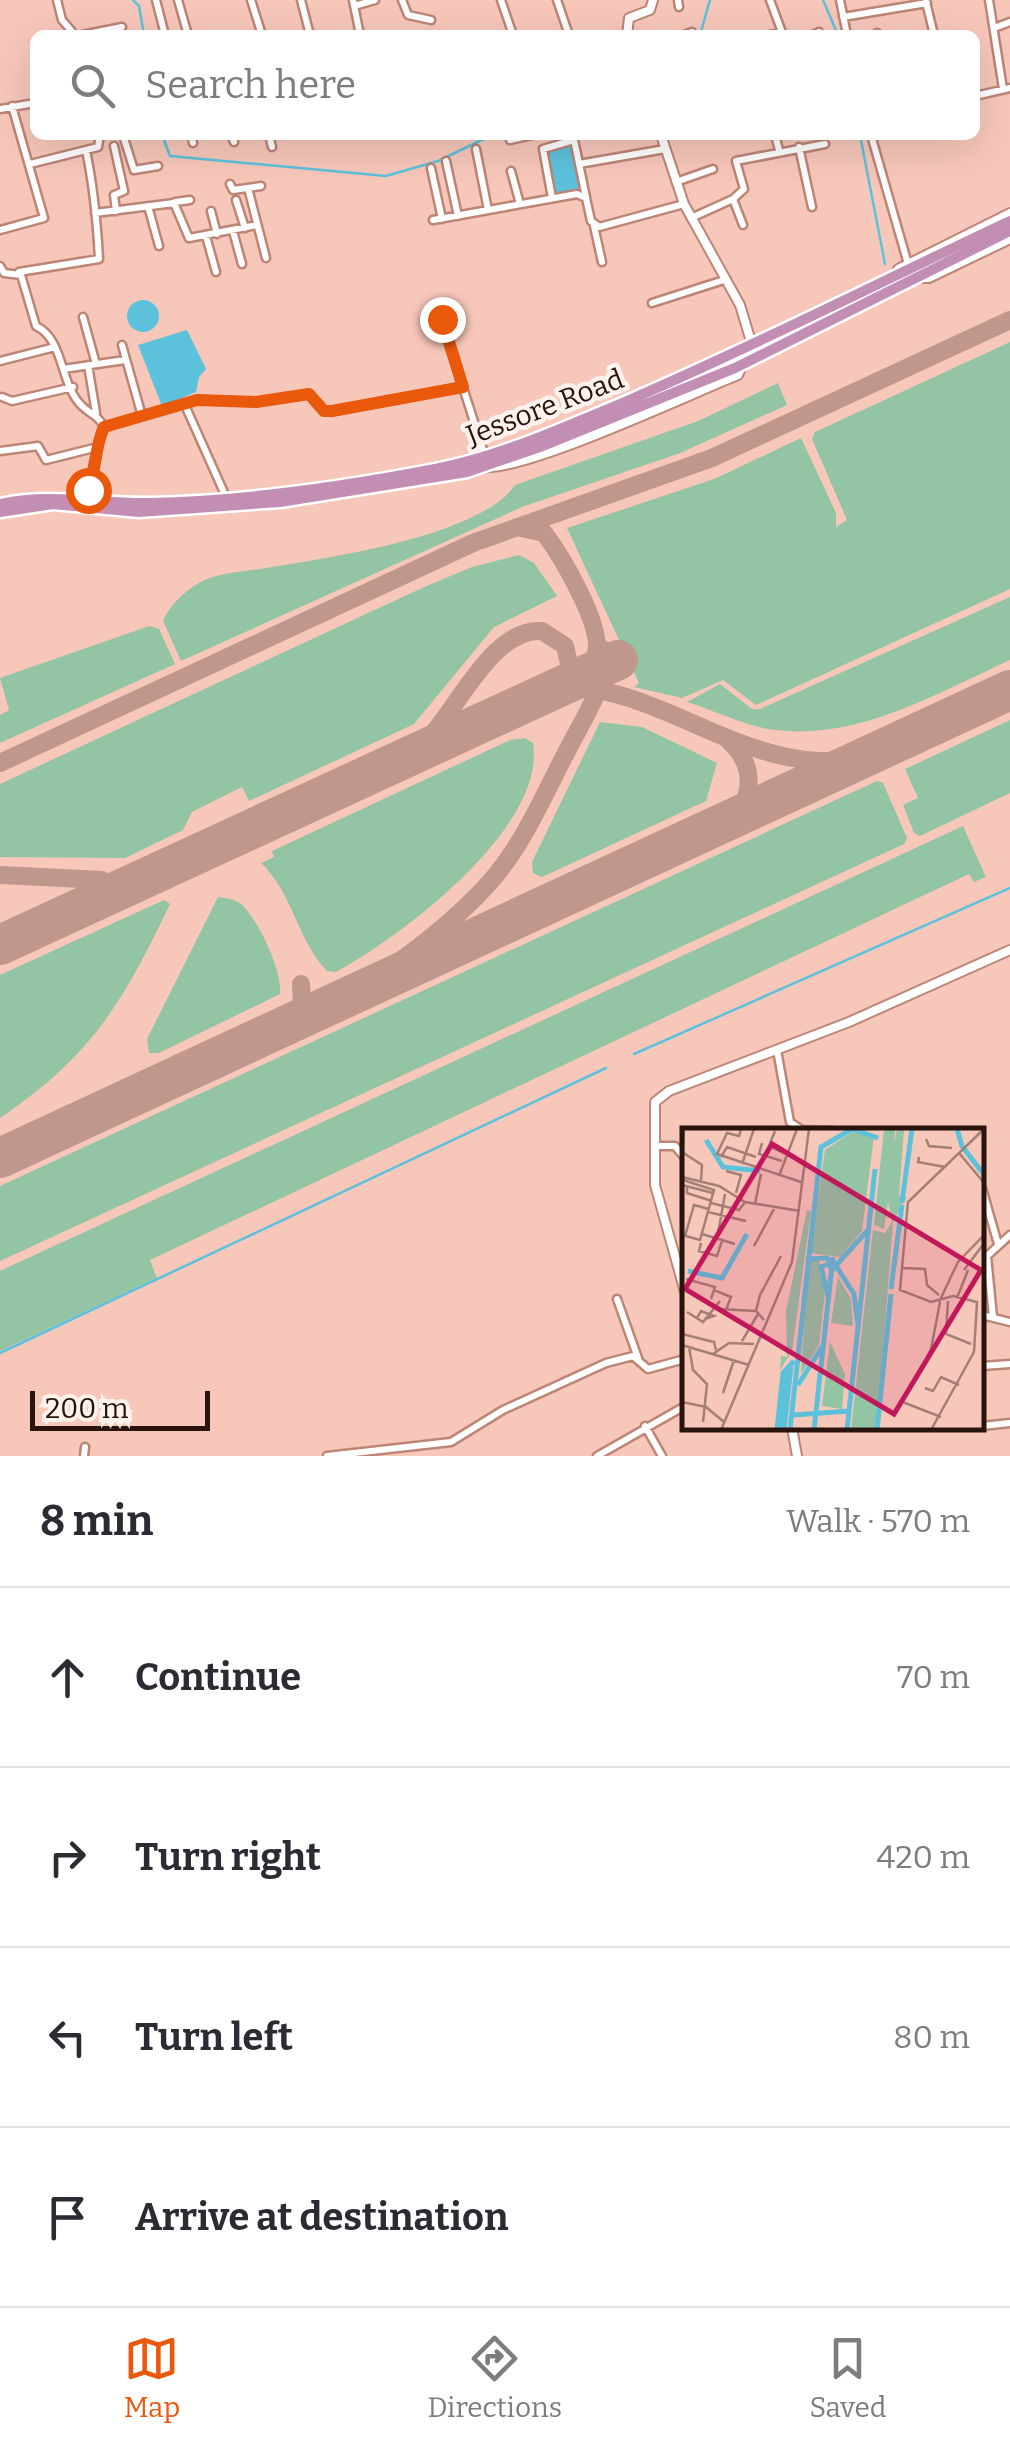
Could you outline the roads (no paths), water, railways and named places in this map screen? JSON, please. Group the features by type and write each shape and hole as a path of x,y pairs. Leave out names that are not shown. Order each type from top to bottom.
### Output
{"highway":[{"name":"Jessore Road","path":"0,504 85,497 150,503 226,498 318,489 483,462 753,349 1010,221"},
{"path":"912,270 1010,230"},
{"path":"0,512 53,504 139,512 280,502 430,480 743,364 753,349"}],"street":[{"path":"57,0 61,18 73,30"},
{"path":"156,0 165,30"},
{"path":"178,0 187,30"},
{"path":"251,0 260,30"},
{"path":"301,0 309,30"},
{"path":"359,30 353,3 375,0"},
{"path":"402,0 408,15 431,20"},
{"path":"502,0 511,30"},
{"path":"557,0 567,30"},
{"path":"628,30 629,18 654,7 653,0"},
{"path":"770,0 781,30"},
{"path":"840,0 846,30"},
{"path":"980,95 1007,88 989,0"},
{"path":"843,17 926,1 933,30"},
{"path":"994,28 1010,22"},
{"path":"106,30 122,27"},
{"path":"0,110 30,104"},
{"path":"0,230 44,218 12,106"},
{"path":"30,164 100,146 100,140"},
{"path":"125,140 134,170 158,166"},
{"path":"270,140 272,146"},
{"path":"552,198 543,149 568,140"},
{"path":"573,140 602,262"},
{"path":"662,140 684,204 740,305 753,349"},
{"path":"777,140 779,150"},
{"path":"873,140 912,270 929,278 1010,240"},
{"path":"691,218 733,199 744,189 736,161 825,144"},
{"path":"114,146 124,191 114,194 116,211"},
{"path":"798,147 812,208"},
{"path":"579,164 665,149"},
{"path":"0,266 4,273 98,260 92,220 96,212 86,150"},
{"path":"476,150 488,210"},
{"path":"446,161 458,216"},
{"path":"431,168 438,220 578,194 586,198"},
{"path":"675,182 713,169"},
{"path":"511,171 520,204"},
{"path":"230,184 233,190 260,186"},
{"path":"248,188 266,258"},
{"path":"733,199 743,224"},
{"path":"96,212 190,200"},
{"path":"236,200 244,228"},
{"path":"174,202 187,237 257,225"},
{"path":"594,226 684,204"},
{"path":"148,206 158,246"},
{"path":"211,211 217,234"},
{"path":"912,270 1010,212"},
{"path":"232,231 242,264"},
{"path":"206,236 216,272"},
{"path":"18,272 34,321 50,333 62,370 81,406 96,413"},
{"path":"652,303 724,280"},
{"path":"83,318 96,413 104,427"},
{"path":"442,319 483,462"},
{"path":"122,344 142,416"},
{"path":"0,362 55,348"},
{"path":"62,370 125,360"},
{"path":"2,397 12,401 74,387"},
{"path":"85,497 95,475 94,448 104,427 208,398 256,402 309,394 324,411 332,411 463,387"},
{"path":"184,404 226,498"},
{"path":"0,451 38,446 46,460 94,448"},
{"path":"682,1281 655,1185 655,1102 669,1091 777,1050 1010,950"},
{"path":"777,1050 790,1122 799,1128"},
{"path":"658,1146 675,1146 682,1154"},
{"path":"985,1198 999,1246"},
{"path":"993,1317 986,1260 1010,1234"},
{"path":"617,1299 638,1358 648,1369 682,1360"},
{"path":"985,1316 1010,1322"},
{"path":"327,1456 451,1442 503,1410 606,1363 629,1356 638,1358"},
{"path":"985,1366 1010,1364"},
{"path":"597,1456 682,1408"},
{"path":"985,1426 1010,1423"},
{"path":"645,1426 662,1456"},
{"path":"793,1431 797,1456"}],"water":[{"path":"573,145 581,189 554,195 544,152"},
{"path":"143,300 154,305 159,316 154,327 143,332 132,327 127,316 132,305"},
{"path":"187,330 206,369 199,377 196,392 162,406 138,345"}],"waterway":[{"path":"133,0 139,6 143,30"},
{"path":"701,30 710,0"},
{"path":"823,0 836,30"},
{"path":"164,140 170,156 386,176 438,161 482,140"},
{"path":"861,140 885,264"},
{"path":"634,1054 1010,888"},
{"path":"0,1353 606,1068"}]}
